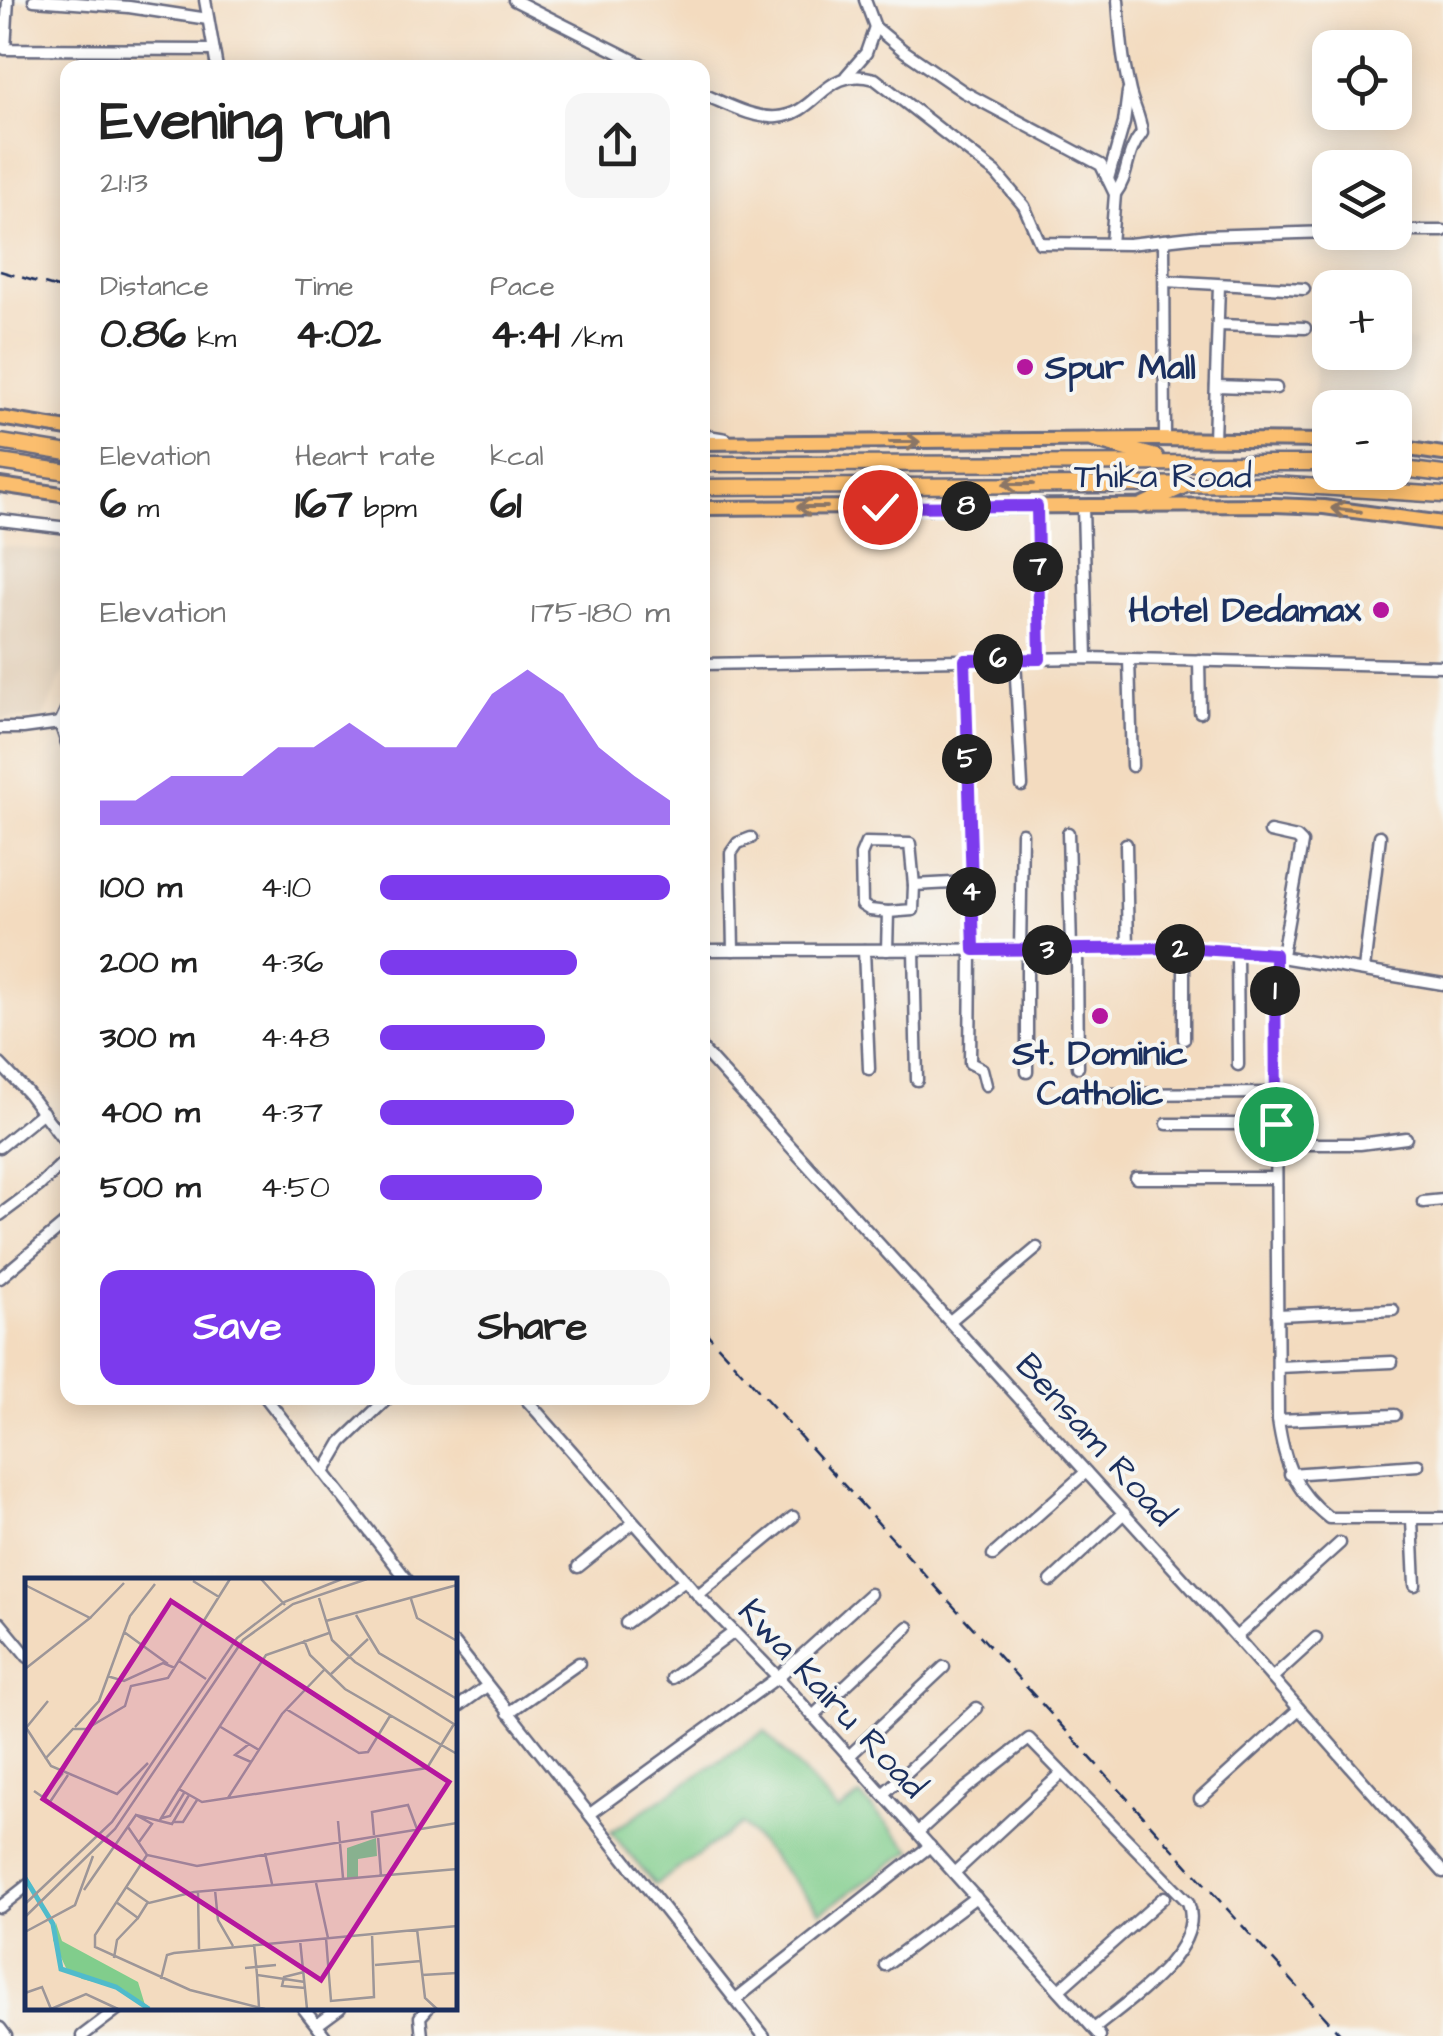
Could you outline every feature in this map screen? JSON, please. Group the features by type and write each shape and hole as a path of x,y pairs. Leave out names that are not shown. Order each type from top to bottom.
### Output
{"highway":[{"path":"1094,440 1176,462"},
{"path":"0,442 60,451"},
{"path":"0,462 60,471"},
{"name":"Thika Road","path":"710,464 1312,463"},
{"path":"1141,506 1189,484"},
{"name":"Thika Road","path":"710,487 1324,485 1437,494"}],"main road":[{"path":"0,418 60,428"},
{"name":"Thika Road","path":"710,443 1312,441"},
{"path":"1412,449 1443,454"},
{"path":"0,485 60,495"},
{"name":"Thika Road","path":"710,508 1324,508 1443,522"}],"street":[{"path":"8,0 5,49 213,50"},
{"path":"34,0 129,7 208,19"},
{"path":"205,0 215,60"},
{"path":"514,0 633,60"},
{"path":"865,0 875,27 904,51 964,92 1101,165 1115,194 1112,244"},
{"path":"1108,179 1124,122 1128,86 1118,0"},
{"path":"846,76 866,53 875,27"},
{"path":"710,97 772,118 788,116 846,76 874,78 996,174 1024,206 1040,243 1112,244 1312,233"},
{"path":"1115,194 1123,184 1131,146 1142,132 1140,115 1128,86"},
{"path":"1412,231 1443,231"},
{"path":"1164,240 1164,440"},
{"path":"1165,281 1304,289"},
{"path":"1214,440 1219,284"},
{"path":"1219,325 1304,328"},
{"path":"1216,386 1276,388"},
{"path":"710,437 738,444"},
{"path":"1037,506 1040,659"},
{"path":"1083,506 1087,658"},
{"path":"0,520 60,527"},
{"path":"710,664 1087,658 1443,666"},
{"path":"1014,659 1022,786"},
{"path":"1130,659 1132,766"},
{"path":"965,660 972,950 970,1062 982,1069 986,1085"},
{"path":"1199,660 1200,712"},
{"path":"0,728 60,723"},
{"path":"1270,832 1297,838 1302,848 1278,955 1278,1420 1283,1457 1290,1474 1329,1518 1443,1518"},
{"path":"1022,833 1027,1072"},
{"path":"1068,833 1078,1067"},
{"path":"1364,969 1380,836"},
{"path":"733,950 731,853 751,838"},
{"path":"910,844 914,885 913,910 888,912 862,906 863,846 910,844"},
{"path":"1126,844 1128,950"},
{"path":"914,885 971,882"},
{"path":"887,950 888,912"},
{"path":"1184,948 1184,1040"},
{"path":"710,950 1237,950 1443,984"},
{"path":"864,950 868,1069"},
{"path":"914,950 917,1080"},
{"path":"1237,950 1238,1066"},
{"name":"Bensam Road","path":"710,1058 1236,1637 1443,1872"},
{"path":"0,1064 60,1135"},
{"path":"1106,1094 1276,1092"},
{"path":"0,1147 43,1112"},
{"path":"1167,1124 1276,1124"},
{"path":"1276,1144 1360,1144 1406,1138"},
{"path":"0,1215 60,1166"},
{"path":"1136,1178 1276,1178"},
{"path":"1423,1202 1443,1200"},
{"path":"0,1278 60,1228"},
{"path":"950,1321 1037,1248"},
{"path":"1277,1314 1393,1310"},
{"path":"1278,1367 1392,1362"},
{"path":"272,1405 406,1578"},
{"path":"325,1471 342,1442 381,1405"},
{"name":"Kwa Kairu Road","path":"531,1405 633,1523 778,1676 1097,2033"},
{"path":"1278,1420 1395,1415"},
{"path":"1290,1474 1418,1465"},
{"path":"993,1554 1086,1472"},
{"path":"1051,1581 1124,1513"},
{"path":"698,1595 793,1517"},
{"path":"1412,1520 1414,1586"},
{"path":"578,1567 633,1523"},
{"path":"1236,1637 1340,1542"},
{"path":"626,1623 685,1580"},
{"path":"590,1814 778,1676 870,1594"},
{"path":"0,1622 25,1653"},
{"path":"813,1716 908,1627"},
{"path":"672,1678 734,1632"},
{"path":"1272,1678 1316,1638"},
{"path":"458,1648 764,2036"},
{"path":"508,1713 579,1663"},
{"path":"849,1756 944,1668"},
{"path":"458,1707 487,1686"},
{"path":"884,1794 977,1708"},
{"path":"1200,1799 1299,1709"},
{"path":"918,1832 1026,1739 1188,1902 1192,1919 1178,1954 1097,2033"},
{"path":"954,1872 1061,1774"},
{"path":"736,1999 930,1846"},
{"path":"0,1908 25,1889"},
{"path":"885,1965 976,1897"},
{"path":"1059,1990 1164,1897"},
{"path":"82,2036 115,2011"},
{"path":"305,2011 325,2036"},
{"path":"317,2026 336,2011"},
{"path":"422,2036 420,2017 425,2011"},
{"path":"0,2028 6,2036"}],"shaded area":[{"path":"1315,370 1411,370 1408,390 1314,390"},
{"path":"0,546 60,551 60,680 43,719 0,719"}],"green space":[{"path":"765,1731 838,1811 860,1796 912,1850 821,1912 742,1824 655,1885 611,1832"}],"railway":[{"path":"0,271 60,289"},
{"path":"710,1337 1342,2036"}],"place":[{"name":"Spur Mall","path":"1025,367"},
{"name":"Hotel Dedamax","path":"1381,610"},
{"name":"St. Dominic Catholic","path":"1100,1016"}],"route":[{"path":"880,507 1037,506 1040,659 965,660 974,950 1184,948 1275,954 1276,1124"}]}
